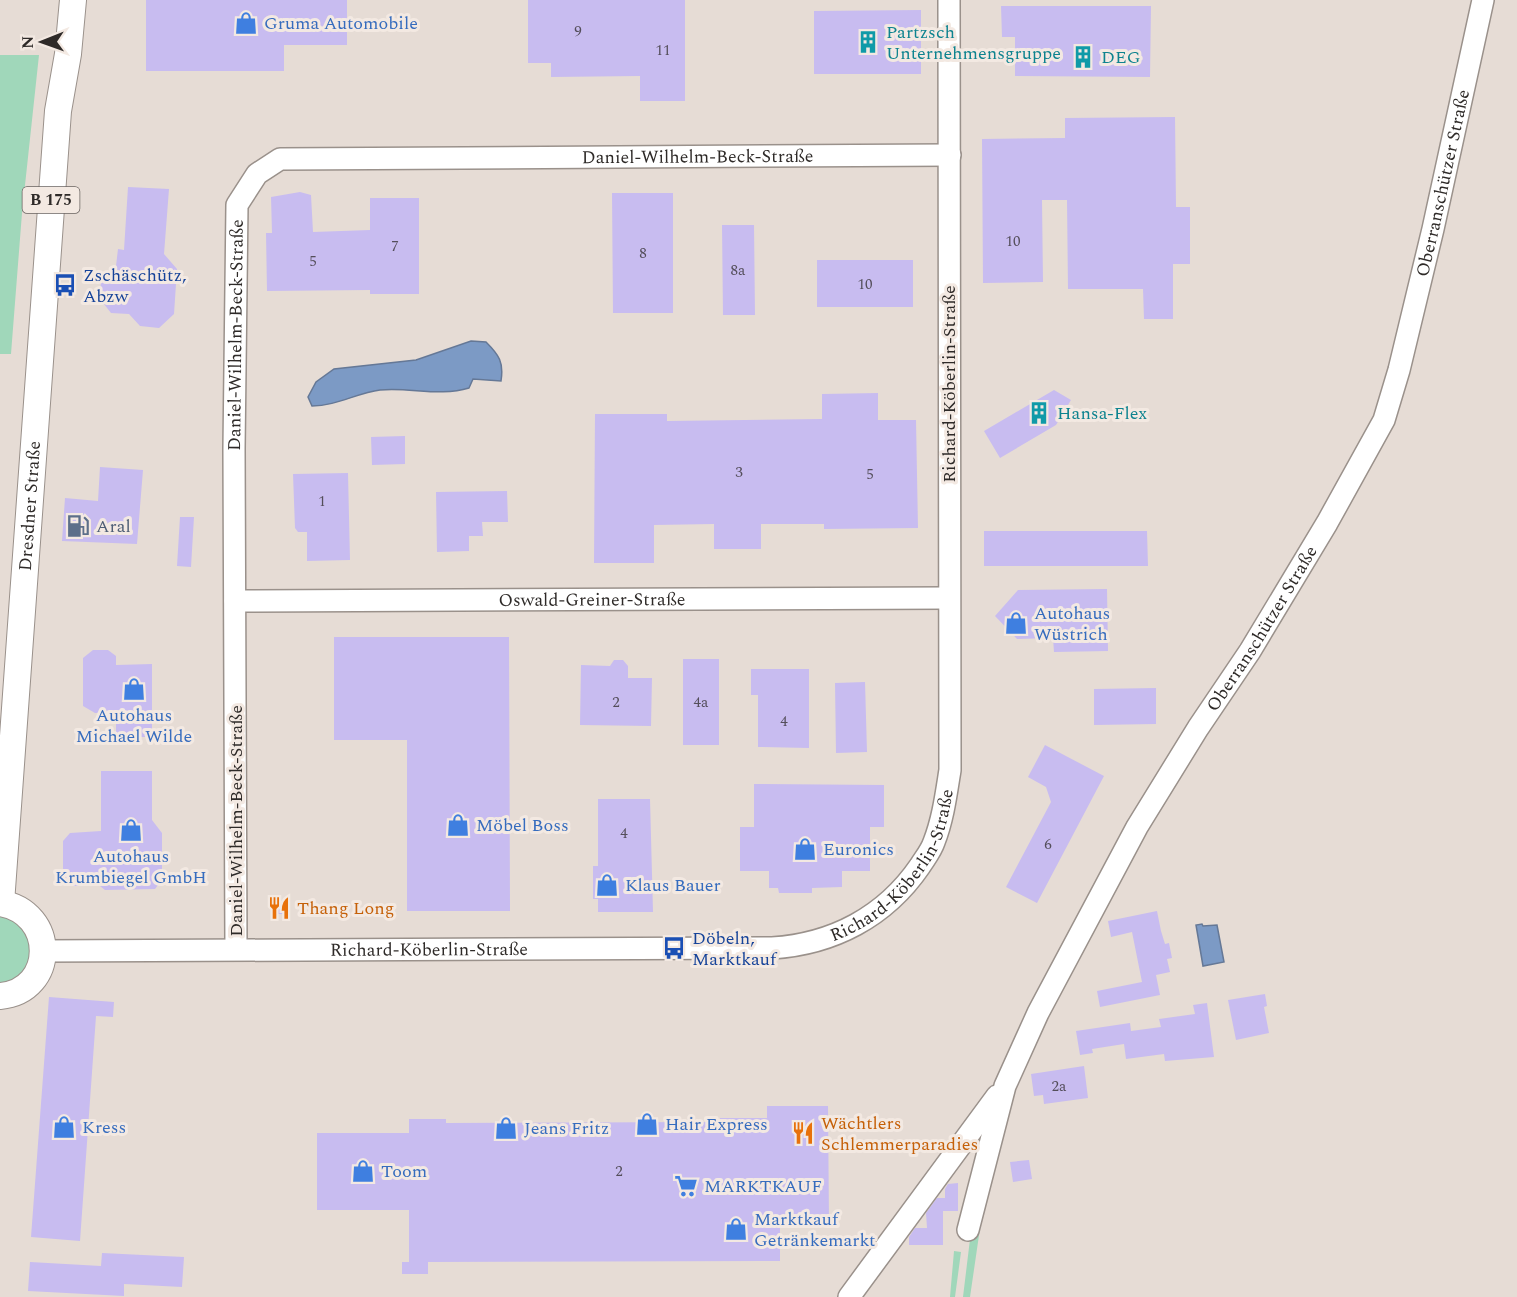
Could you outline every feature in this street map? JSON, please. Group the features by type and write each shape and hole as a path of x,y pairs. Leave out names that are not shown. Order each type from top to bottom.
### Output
{"main road":[{"name":"Dresdner Straße","path":"43,951 38,928 31,918 21,909 0,903 58,111 57,61 65,0"},
{"name":"Dresdner Straße","path":"58,111 68,54 73,0"},
{"path":"0,996 21,990 32,980 40,966 43,951"}],"street":[{"name":"Richard-Köberlin-Straße","path":"43,951 793,947 841,934 861,923 896,897 933,845 944,812 950,770 949,0"},
{"name":"Oberranschützer Straße","path":"968,1230 1005,1086 1038,1013 1137,827 1198,728 1250,651 1327,523 1384,420 1400,370 1431,240 1483,0"},
{"name":"Daniel-Wilhelm-Beck-Straße","path":"236,949 237,206 257,174 280,159 950,155"},
{"name":"Oswald-Greiner-Straße","path":"235,601 948,598"},
{"path":"849,1297 1005,1086"}],"green space":[{"path":"0,55 39,55 22,213 11,354 0,354"},
{"path":"0,914 17,920 31,943 29,964 19,977 0,985"},
{"path":"984,1201 970,1297 963,1297 971,1231"},
{"path":"954,1251 961,1252 955,1297 950,1297"}],"water":[{"path":"471,341 486,342 500,359 501,381 473,379 469,388 447,392 380,390 338,402 312,406 308,397 316,382 334,369 416,360"},
{"path":"1202,924 1203,926 1217,925 1224,962 1203,966 1196,925"}],"building":[{"name":"Gruma Automobile","path":"146,0 347,0 347,45 284,45 284,71 146,71"},
{"path":"528,0 685,0 685,101 640,101 640,76 551,77 551,63 528,63"},
{"name":"DEG","path":"1001,6 1151,6 1150,77 1015,76 1015,37 1002,37"},
{"name":"Partzsch Unternehmensgruppe","path":"921,10 921,74 814,74 814,11"},
{"path":"1175,117 1176,207 1190,207 1190,264 1173,264 1173,319 1144,319 1143,289 1068,289 1067,200 1042,200 1043,282 983,283 982,139 1065,138 1065,118"},
{"path":"128,187 169,189 164,254 177,269 174,314 159,328 140,326 129,314 111,313 100,299 101,279 116,266 118,249 124,250"},
{"path":"300,192 311,195 313,232 370,230 370,198 419,198 419,294 370,294 370,290 267,291 266,233 272,233 271,197"},
{"path":"612,193 673,193 673,313 613,313"},
{"path":"722,225 754,225 755,315 723,315"},
{"path":"817,260 913,260 913,307 817,307"},
{"name":"Hansa-Flex","path":"1054,390 1071,400 1056,425 1000,458 984,431"},
{"path":"878,393 878,420 916,420 918,528 824,529 824,524 761,524 761,549 714,549 714,524 654,525 654,563 594,563 595,414 667,414 667,421 822,419 822,394"},
{"path":"405,436 405,464 372,465 371,437"},
{"path":"100,467 143,470 137,544 62,541 65,498 98,501"},
{"path":"348,473 350,560 307,561 307,532 298,532 295,528 293,474"},
{"path":"507,491 508,522 482,522 483,536 469,536 469,551 437,552 436,492"},
{"path":"180,517 194,517 191,567 177,566"},
{"path":"984,531 1147,531 1148,566 984,566"},
{"path":"1107,589 1108,651 1054,652 1053,638 1017,639 995,616 1018,590"},
{"name":"Möbel Boss","path":"334,637 509,637 510,911 407,911 407,740 334,740"},
{"path":"93,650 108,650 116,656 116,665 152,664 152,737 116,737 116,713 95,713 83,706 83,658"},
{"path":"683,659 719,659 719,745 683,745"},
{"path":"614,660 623,660 628,666 628,678 652,678 651,726 580,725 581,665 610,666"},
{"path":"751,669 809,669 809,748 758,747 758,695 751,695"},
{"path":"865,682 867,752 836,753 835,683"},
{"path":"1156,688 1156,724 1094,725 1094,689"},
{"path":"1045,745 1104,776 1037,903 1006,887 1051,802 1046,787 1028,777"},
{"name":"Autohaus Krumbiegel GmbH","path":"101,771 152,771 152,820 162,833 162,880 155,889 105,890 90,878 82,886 70,886 63,880 63,841 70,833 101,831"},
{"path":"754,784 884,785 884,827 870,827 870,871 842,871 842,887 812,888 812,893 779,893 778,888 769,888 769,871 740,871 740,827 754,827"},
{"path":"598,799 650,799 653,912 598,912 598,899 593,899 593,866 598,866"},
{"name":"Thang Long","path":"272,902 286,902 286,914 271,914"},
{"path":"1157,911 1165,944 1169,943 1172,958 1167,959 1170,972 1156,975 1160,995 1100,1007 1097,991 1142,982 1132,932 1111,937 1108,921"},
{"path":"1265,994 1267,1006 1264,1007 1269,1033 1236,1040 1228,1000"},
{"name":"Kress","path":"49,997 114,1002 113,1017 96,1016 80,1241 31,1237"},
{"path":"1207,1003 1214,1057 1165,1061 1164,1054 1126,1059 1124,1044 1092,1049 1093,1053 1080,1055 1076,1031 1130,1023 1131,1031 1161,1027 1159,1019 1195,1014 1193,1005"},
{"path":"1084,1066 1088,1098 1044,1104 1043,1095 1034,1096 1031,1074"},
{"path":"767,1106 828,1106 829,1223 780,1223 780,1261 428,1262 428,1274 402,1274 402,1262 409,1262 409,1210 317,1210 317,1133 409,1133 409,1119 446,1119 446,1123 720,1122 720,1118 767,1118"},
{"path":"1029,1160 1032,1179 1013,1182 1010,1162"},
{"path":"958,1183 958,1211 943,1211 943,1245 909,1245 909,1237 915,1228 927,1228 926,1213 937,1198 945,1198 945,1189 948,1184"},
{"path":"102,1253 184,1257 182,1287 124,1284 124,1296 28,1291 30,1262 101,1266"}],"place":[{"name":"Gruma Automobile","path":"246,23"},
{"name":"Partzsch Unternehmensgruppe","path":"868,42"},
{"name":"DEG","path":"1083,57"},
{"name":"Zschäschütz, Abzw","path":"65,285"},
{"name":"Hansa-Flex","path":"1039,413"},
{"name":"Aral","path":"78,526"},
{"name":"Autohaus Wüstrich","path":"1016,623"},
{"name":"Autohaus Michael Wilde","path":"134,689"},
{"name":"Möbel Boss","path":"458,825"},
{"name":"Autohaus Krumbiegel GmbH","path":"131,830"},
{"name":"Euronics","path":"805,849"},
{"name":"Klaus Bauer","path":"607,885"},
{"name":"Thang Long","path":"279,908"},
{"name":"Döbeln, Marktkauf","path":"674,948"},
{"name":"Hair Express","path":"647,1124"},
{"name":"Kress","path":"64,1127"},
{"name":"Jeans Fritz","path":"506,1128"},
{"name":"Wächtlers Schlemmerparadies","path":"803,1133"},
{"name":"Toom","path":"363,1171"},
{"name":"MARKTKAUF","path":"686,1186"},
{"name":"Marktkauf Getränkemarkt","path":"736,1229"}]}
